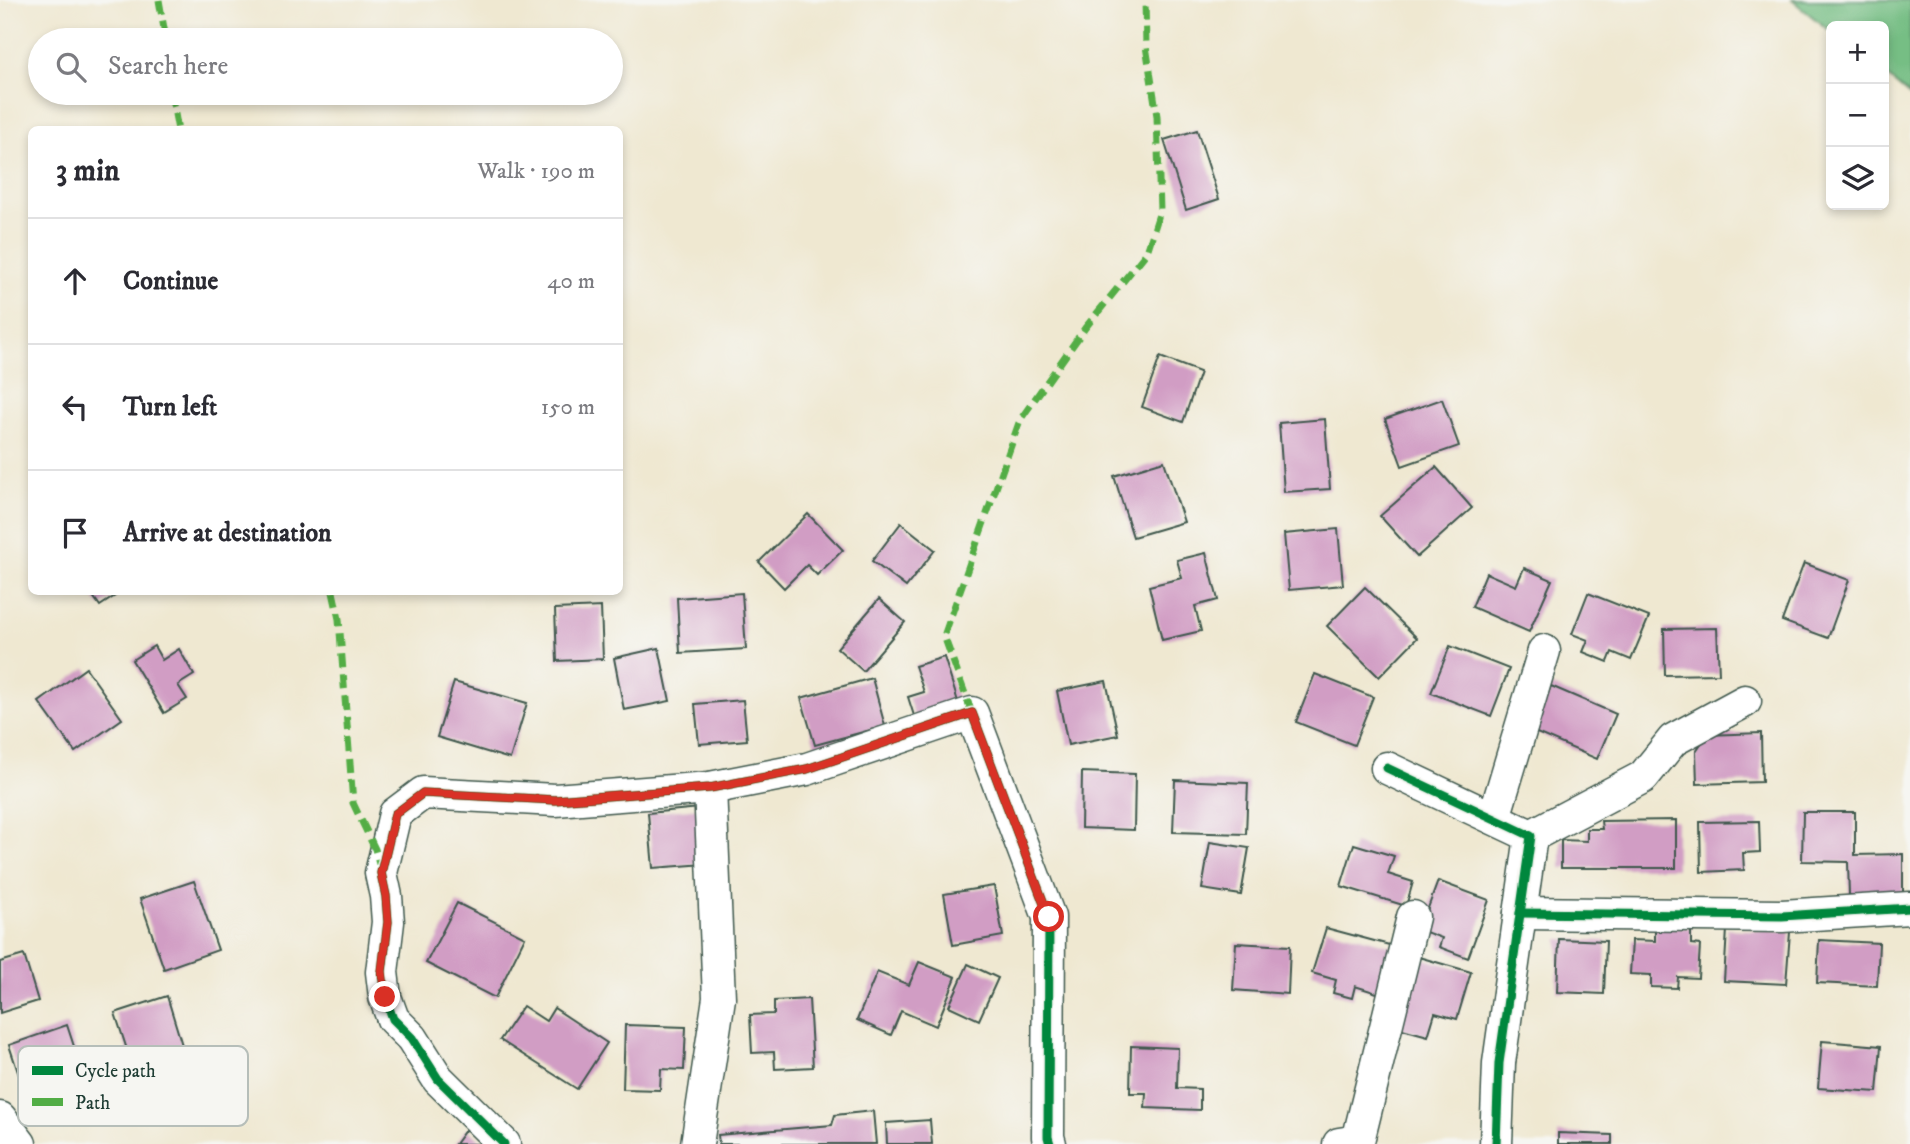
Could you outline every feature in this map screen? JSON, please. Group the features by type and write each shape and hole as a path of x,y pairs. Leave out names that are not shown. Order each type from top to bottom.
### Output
{"street":[{"path":"1494,818 1544,651"},
{"path":"1531,836 1643,777 1673,740 1745,701"},
{"path":"505,1144 438,1079 412,1038 393,1019 385,997 382,971 388,922 381,873 395,814 423,793 555,800 710,788 807,769 972,713 1049,917 1050,1144"},
{"path":"1387,768 1531,836"},
{"path":"697,1144 719,998 710,788"},
{"path":"1496,1144 1499,1063 1531,836"},
{"path":"1520,913 1782,916 1910,908"},
{"path":"1339,1144 1358,1141 1413,917"},
{"path":"0,1118 20,1144"}],"green space":[{"path":"1792,0 1910,0 1910,96 1889,78 1889,21 1826,21 1826,28"}],"building":[{"path":"1197,130 1219,199 1186,210 1164,140"},
{"path":"1160,357 1200,372 1183,422 1142,407"},
{"path":"1442,399 1459,446 1402,466 1385,419"},
{"path":"1325,419 1330,489 1284,492 1279,423"},
{"path":"1164,461 1184,522 1133,537 1114,476"},
{"path":"1436,467 1472,508 1417,557 1380,516"},
{"path":"808,514 843,550 817,575 807,565 784,588 759,562"},
{"path":"901,523 935,550 906,587 872,561"},
{"path":"1338,529 1343,585 1289,590 1284,534"},
{"path":"1206,553 1218,600 1195,606 1201,631 1162,640 1149,586 1182,578 1177,560"},
{"path":"1804,563 1849,580 1828,638 1782,621"},
{"path":"1524,568 1552,580 1529,632 1472,607 1486,573 1516,586"},
{"path":"1365,587 1417,638 1379,677 1327,626"},
{"path":"742,593 746,649 680,653 677,598"},
{"path":"1588,593 1649,617 1631,660 1612,652 1608,662 1583,652 1588,640 1572,634"},
{"path":"92,595 116,595 100,606"},
{"path":"879,599 905,622 863,671 837,648"},
{"path":"601,607 603,659 557,661 555,609"},
{"path":"1717,628 1719,674 1665,675 1664,629"},
{"path":"154,646 162,660 179,649 194,675 178,685 187,699 164,713 132,660"},
{"path":"1450,646 1509,669 1491,716 1431,693"},
{"path":"659,648 670,701 624,710 614,658"},
{"path":"944,657 960,708 916,722 908,697 924,692 915,666"},
{"path":"86,668 122,719 75,752 39,702"},
{"path":"1315,674 1373,697 1354,745 1296,722"},
{"path":"872,678 885,726 815,745 801,698"},
{"path":"1106,681 1118,735 1068,745 1057,691"},
{"path":"454,682 527,703 510,759 437,737"},
{"path":"1551,686 1616,714 1597,759 1532,731"},
{"path":"743,700 747,740 699,744 695,704"},
{"path":"1761,733 1762,782 1697,784 1696,751 1707,735"},
{"path":"1082,772 1135,774 1134,830 1081,828"},
{"path":"1175,780 1248,783 1246,834 1173,832"},
{"path":"700,808 705,864 653,868 648,813"},
{"path":"1803,812 1855,812 1855,855 1903,854 1903,895 1849,895 1848,862 1802,861"},
{"path":"1676,820 1676,868 1561,868 1561,840 1587,841 1587,829 1602,829 1601,821"},
{"path":"1759,821 1760,852 1743,853 1744,870 1701,872 1700,822"},
{"path":"1210,842 1249,848 1241,895 1202,889"},
{"path":"1354,844 1394,856 1388,874 1413,882 1406,906 1341,886"},
{"path":"194,881 218,950 164,969 140,899"},
{"path":"1438,881 1489,900 1468,958 1439,947 1442,938 1420,930"},
{"path":"994,886 1003,936 953,945 944,894"},
{"path":"457,903 525,937 495,998 426,963"},
{"path":"1655,926 1691,928 1691,944 1700,945 1698,978 1678,977 1677,988 1651,987 1651,975 1630,974 1632,940 1655,941"},
{"path":"1326,928 1393,946 1380,994 1355,986 1352,998 1333,993 1336,980 1312,973"},
{"path":"1727,929 1790,932 1786,984 1724,981"},
{"path":"1559,939 1606,941 1604,994 1557,992"},
{"path":"1819,940 1879,943 1877,986 1817,983"},
{"path":"1236,943 1290,946 1288,994 1233,990"},
{"path":"24,955 38,1001 0,1013 0,962"},
{"path":"1415,956 1471,972 1457,1019 1435,1013 1428,1036 1395,1027"},
{"path":"919,962 956,977 936,1026 901,1011 891,1035 857,1020 877,972 909,985"},
{"path":"968,964 998,978 979,1020 949,1006"},
{"path":"167,996 182,1046 126,1046 115,1013"},
{"path":"809,999 813,1067 775,1069 774,1052 752,1053 750,1015 774,1014 774,1001"},
{"path":"523,1006 546,1021 554,1008 607,1043 577,1089 500,1040"},
{"path":"67,1025 74,1046 18,1046 18,1072 9,1045"},
{"path":"625,1025 686,1027 684,1070 661,1069 660,1090 623,1089"},
{"path":"1822,1041 1881,1046 1877,1092 1818,1088"},
{"path":"1131,1046 1178,1048 1177,1088 1200,1089 1200,1110 1145,1108 1146,1093 1130,1093"},
{"path":"873,1111 876,1144 719,1144 718,1135 832,1125 835,1115"},
{"path":"930,1120 932,1144 887,1144 886,1123"},
{"path":"466,1129 487,1144 455,1144"},
{"path":"1558,1133 1612,1135 1612,1144 1558,1144"}],"marked path":[{"path":"159,0 164,28"},
{"path":"972,713 944,636 1020,420 1085,328 1147,252 1160,211 1157,116 1146,46 1145,0"},
{"path":"173,105 177,126"},
{"path":"334,595 339,619 353,803 375,849 379,864"}],"cycle path":[{"path":"504,1144 438,1079 412,1038 393,1019 385,997 382,972 388,922 381,873 395,814 423,793 555,800 710,788 807,769 972,713 1049,917 1050,1144"},
{"path":"1387,768 1531,836 1499,1063 1496,1144"},
{"path":"1520,913 1782,916 1910,908"}],"route":[{"path":"385,997 382,971 388,922 381,873 395,814 423,793 555,800 710,788 807,769 972,713 1049,917"}]}
